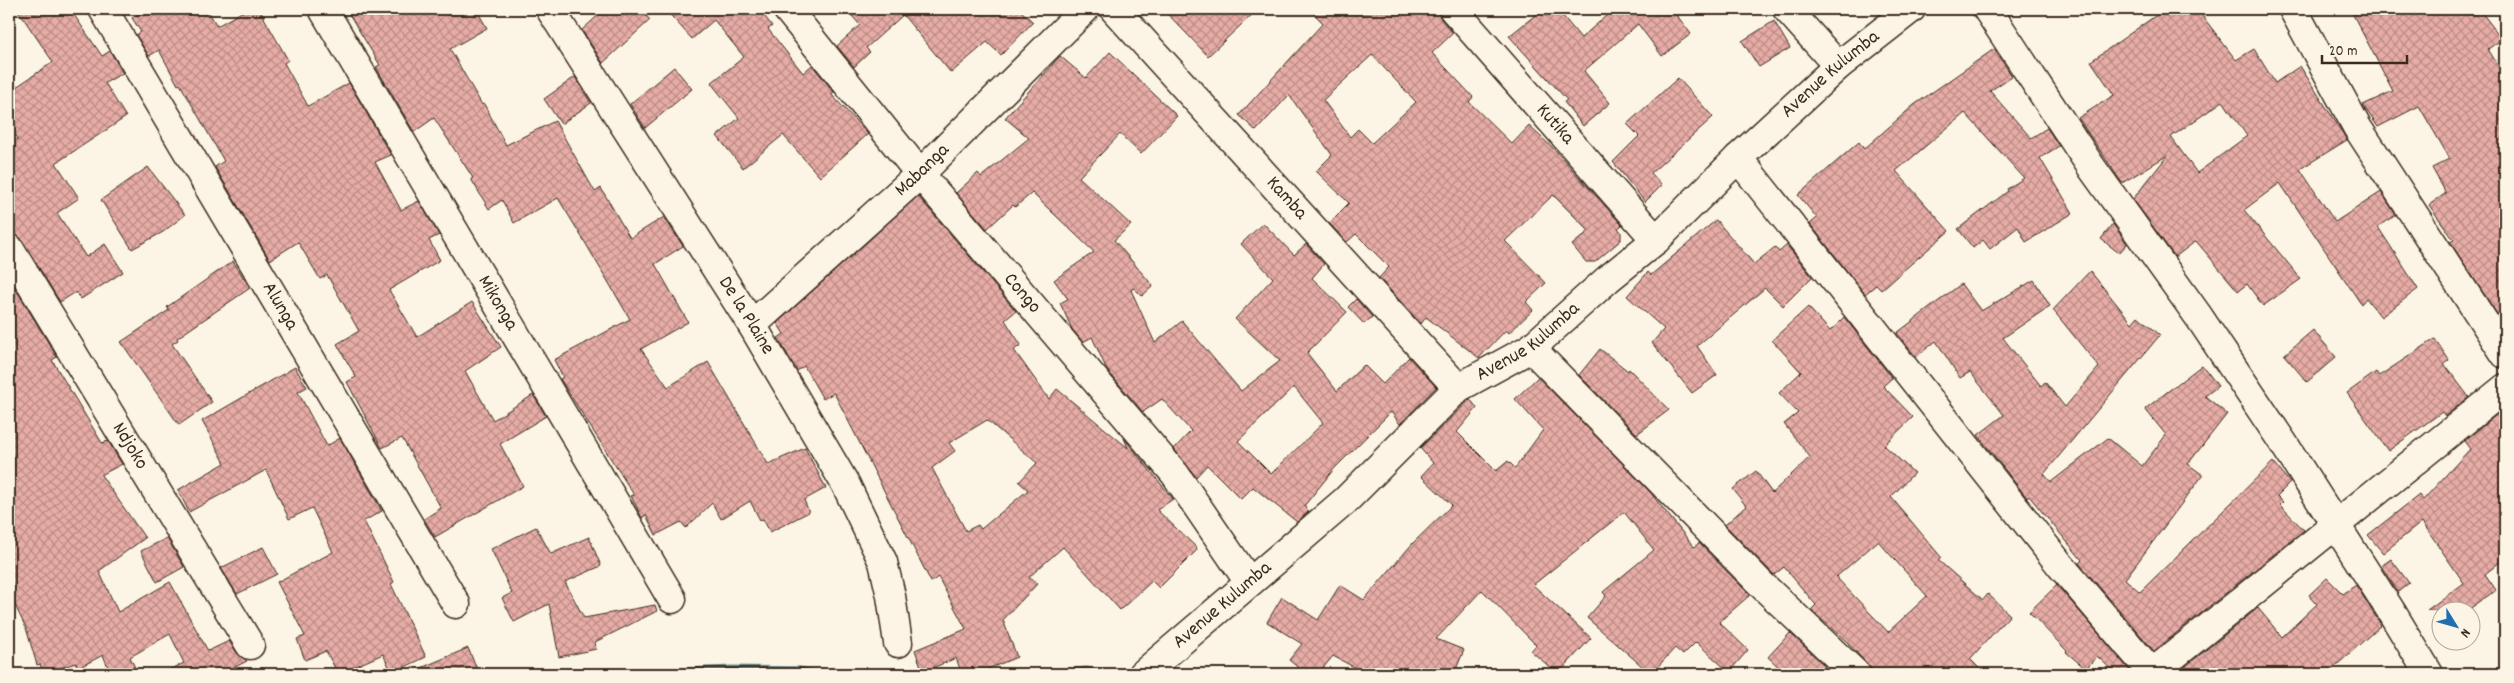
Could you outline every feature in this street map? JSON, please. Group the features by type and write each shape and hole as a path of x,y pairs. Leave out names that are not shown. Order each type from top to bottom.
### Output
{"street":[{"name":"Alunga","path":"103,9 456,604"},
{"name":"Mikonga","path":"323,9 672,599"},
{"name":"De la Plaine","path":"550,9 752,325 846,485 883,562 898,643"},
{"name":"Congo","path":"787,9 920,174 1176,474 1249,582"},
{"name":"Mabanga","path":"752,325 920,174 1085,9"},
{"name":"Kamba","path":"1114,9 1458,388"},
{"name":"Kutika","path":"1453,9 1656,240"},
{"path":"1787,9 1838,66"},
{"name":"Avenue Kulumba","path":"1143,674 1345,501 1458,388 1531,348 1608,279 1656,240 1738,158 1838,66 1911,9"},
{"path":"1987,9 2092,168 2198,316 2336,525 2429,674"},
{"path":"2293,9 2357,127 2505,354"},
{"path":"1738,158 2061,566 2152,674 2505,388"},
{"name":"Ndjoko","path":"9,248 250,645"},
{"path":"1531,348 1763,586 1856,674"}],"building":[{"path":"17,9 70,9 102,56 110,51 123,73 105,83 126,117 56,163 79,198 57,213 86,257 105,244 123,272 81,299 76,292 60,302 22,240 17,235 9,232 9,145 18,139 9,125 9,92 53,62"},
{"path":"148,9 207,9 217,26 247,9 259,9 288,60 284,63 308,106 349,83 391,155 375,162 401,210 419,201 439,235 429,240 440,260 389,290 417,337 472,302 501,347 465,371 493,420 533,395 546,416 500,444 523,486 435,537 424,519 441,508 402,438 382,448 347,382 356,377 337,344 359,331 327,275 320,279 298,242 270,260 215,167 224,161 180,84 178,85 159,50 149,56 136,35 141,32 132,18"},
{"path":"346,9 476,9 487,28 450,49 482,105 484,104 506,145 555,121 595,192 601,188 630,238 664,217 683,246 655,264 688,322 641,349 668,387 708,362 768,464 805,448 826,488 804,500 809,512 770,532 763,519 760,520 750,501 721,519 712,503 686,528 681,522 656,535 646,515 642,518 631,496 634,495 560,379 563,377 554,360 630,319 586,244 558,198 514,223 502,200 489,209 471,179 473,178 434,118 414,132 376,67 380,65"},
{"path":"605,9 640,9 650,20 603,63 582,30"},
{"path":"665,9 759,9 772,26 768,29 803,73 812,65 834,92 831,94 868,134 820,177 783,135 743,168 717,136 739,118 711,83 744,57 714,20 692,39"},
{"path":"846,9 1019,9 1033,22 1001,55 987,42 951,73 903,15 866,48 870,52 854,67 837,46 860,25"},
{"path":"1163,9 1258,9 1208,56"},
{"path":"1309,9 1438,9 1441,19 1453,33 1432,53 1473,97 1469,102 1512,144 1529,126 1554,149 1622,225 1618,228 1621,232 1621,240 1595,262 1586,262 1572,245 1589,231 1553,195 1505,241 1546,283 1526,302 1533,310 1509,333 1506,330 1479,358 1426,317 1421,324 1379,278 1389,267 1356,234 1347,242 1329,223 1349,203 1316,171 1332,155 1289,95 1256,131 1239,115 1323,23","holes":["1372,55 1416,102 1372,143 1358,129 1350,137 1323,100"]},
{"path":"1543,9 1557,9 1581,38 1614,9 1672,9 1691,34 1662,56 1638,24 1584,71 1610,103 1583,126 1564,102 1567,100 1509,36"},
{"path":"2165,9 2197,9 2236,60 2254,49 2275,83 2300,66 2347,140 2300,169 2335,222 2381,192 2396,215 2378,227 2418,289 2381,317 2366,298 2361,304 2280,183 2244,210 2301,279 2263,306 2247,284 2238,291 2196,241 2175,257 2133,199 2168,155 2122,183 2078,118 2114,95 2091,61","holes":["2223,101 2247,136 2197,173 2171,137"]},
{"path":"2350,9 2479,9 2502,39 2488,49 2505,77 2505,326 2450,242 2454,240 2429,205 2446,193 2432,168 2450,159 2419,106 2378,127 2363,105 2393,91"},
{"path":"1774,21 1790,48 1759,67 1742,41"},
{"path":"1994,49 2012,76 1990,91 2031,138 2047,128 2059,146 2040,158 2073,213 2026,242 2018,227 1990,249 1983,240 1973,248 1958,229 2008,191 2007,189 2024,178 1965,113 1896,171 1949,231 1881,290 1876,285 1865,294 1810,224 1817,218 1798,195 1859,142 1864,149 1914,105"},
{"path":"1110,52 1177,116 1141,154 1120,134 1079,177 1131,225 1114,240 1153,286 1142,296 1134,288 1131,290 1155,343 1182,321 1241,391 1280,361 1235,319 1273,278 1241,244 1263,223 1294,255 1306,244 1324,264 1312,278 1347,312 1307,353 1337,391 1364,365 1383,384 1409,357 1436,387 1400,424 1391,412 1334,469 1304,506 1309,511 1297,522 1253,487 1241,499 1207,465 1196,477 1174,449 1191,431 1162,399 1143,412 1107,370 1092,337 1083,342 1072,329 1060,303 1068,299 1054,280 1094,252 1032,193 1015,207 1013,205 987,229 956,193 978,173 981,177 1029,138 1005,118 1060,56 1086,78","holes":["1294,387 1323,423 1271,474 1238,441"]},
{"path":"674,67 692,89 645,128 630,104"},
{"path":"575,77 591,103 561,124 544,99"},
{"path":"1678,78 1713,117 1651,173 1662,185 1645,202 1613,162 1639,136 1627,124"},
{"path":"148,167 185,215 163,232 132,249 101,200"},
{"path":"918,196 1016,311 1005,320 1021,345 1014,350 1049,399 1057,389 1128,448 1124,438 1173,499 1157,510 1197,550 1159,588 1152,581 1120,610 1063,547 1029,577 1037,584 1003,620 1017,657 976,674 962,674 956,658 923,672 915,650 966,629 938,577 931,582 834,393 823,399 804,366 797,371 778,338 784,334 777,323","holes":["987,420 1037,463 1019,482 1028,490 981,529 978,525 966,531 932,468 955,451 949,443"]},
{"path":"1716,220 1754,264 1775,247 1779,252 1787,245 1812,277 1783,306 1765,288 1697,346 1717,375 1692,393 1652,343 1664,329 1627,296 1648,272 1651,275"},
{"path":"2113,224 2127,244 2119,253 2101,239"},
{"path":"233,261 250,288 177,338 178,340 172,344 212,402 179,425 121,342 169,310 167,307"},
{"path":"2090,271 2132,323 2138,316 2160,335 2044,474 2051,482 2108,438 2142,466 2166,435 2145,409 2202,365 2218,386 2205,396 2227,414 2188,464 2203,475 2125,579 2140,592 2273,462 2290,483 2277,496 2283,502 2280,505 2304,530 2154,651 2079,563 2082,560 2029,496 2027,498 1978,435 2004,415 1970,372 1960,378 1936,341 1916,357 1897,333 1961,284 1981,311 2034,280 2050,306 2003,338 2041,386 2045,382 2065,407 2099,367 2053,310"},
{"path":"9,278 57,357 52,360 102,443 108,441 122,464 101,475 145,538 99,571 118,612 170,582 208,651 229,641 237,653 247,661 221,674 161,674 184,663 170,634 130,657 138,674 111,674 103,655 78,668 76,663 43,673 40,664 37,665 26,628 9,593"},
{"path":"1356,299 1372,317 1364,324 1348,307"},
{"path":"1808,307 1830,331 1844,317 1892,378 1883,386 1913,417 1884,445 1914,473 1891,497 1941,557 1938,560 1983,600 1988,594 2010,615 1970,659 1985,674 1876,674 1847,642 1811,610 1816,605 1784,567 1774,575 1725,525 1746,506 1733,489 1756,471 1772,493 1810,457 1784,424 1798,413 1779,393 1801,372 1772,340","holes":["1878,541 1927,596 1888,632 1836,577"]},
{"path":"2313,330 2336,357 2307,382 2284,355"},
{"path":"2435,339 2449,360 2444,364 2469,397 2445,416 2442,412 2388,451 2347,393 2376,372 2379,376"},
{"path":"1600,349 1628,371 1629,369 1669,410 1637,434 1579,375"},
{"path":"295,367 307,387 298,392 327,446 340,438 382,511 364,521 394,582 391,584 426,657 392,673 383,654 338,674 326,651 305,660 297,639 305,636 277,582 333,552 312,508 289,519 266,470 189,512 178,490 225,463 202,421"},
{"path":"1538,377 1650,492 1694,547 1699,543 1750,595 1719,622 1748,650 1729,672 1696,642 1683,655 1675,648 1651,674 1587,618 1606,596 1603,592 1654,550 1624,512 1533,585 1591,638 1558,674 1531,651 1536,645 1482,590 1436,639 1464,650 1454,674 1367,674 1333,656 1318,674 1306,674 1289,660 1302,644 1267,622 1282,597 1318,620 1340,585 1364,600 1413,543 1452,505 1421,476 1433,463 1420,448 1470,399 1477,408 1457,432 1496,471 1508,461 1515,468 1543,430 1515,399"},
{"path":"2505,408 2505,558 2485,574 2496,590 2482,600 2441,600 2464,583 2422,522 2383,553 2368,535 2419,495 2423,500 2470,449 2464,441"},
{"path":"536,527 551,554 589,537 601,566 565,582 584,618 655,605 657,611 595,642 596,649 559,657 549,604 514,622 502,598 512,593 491,549"},
{"path":"167,538 184,567 157,582 141,551"},
{"path":"263,547 277,574 237,594 221,568"},
{"path":"2391,559 2409,583 2398,592 2381,566"},
{"path":"2327,578 2343,594 2356,585 2381,625 2327,674 2176,674 2258,608 2282,637 2317,604 2309,595"},
{"path":"2057,585 2133,674 2116,674 2097,656 2086,669 2066,652 2029,612"},
{"path":"1790,633 1825,666 1818,674 1786,674 1768,657"},
{"path":"468,648 479,674 407,674"}],"waterway":[{"path":"642,674 732,670 799,671 814,674"},
{"path":"1062,674 1086,671 1100,674"}]}
